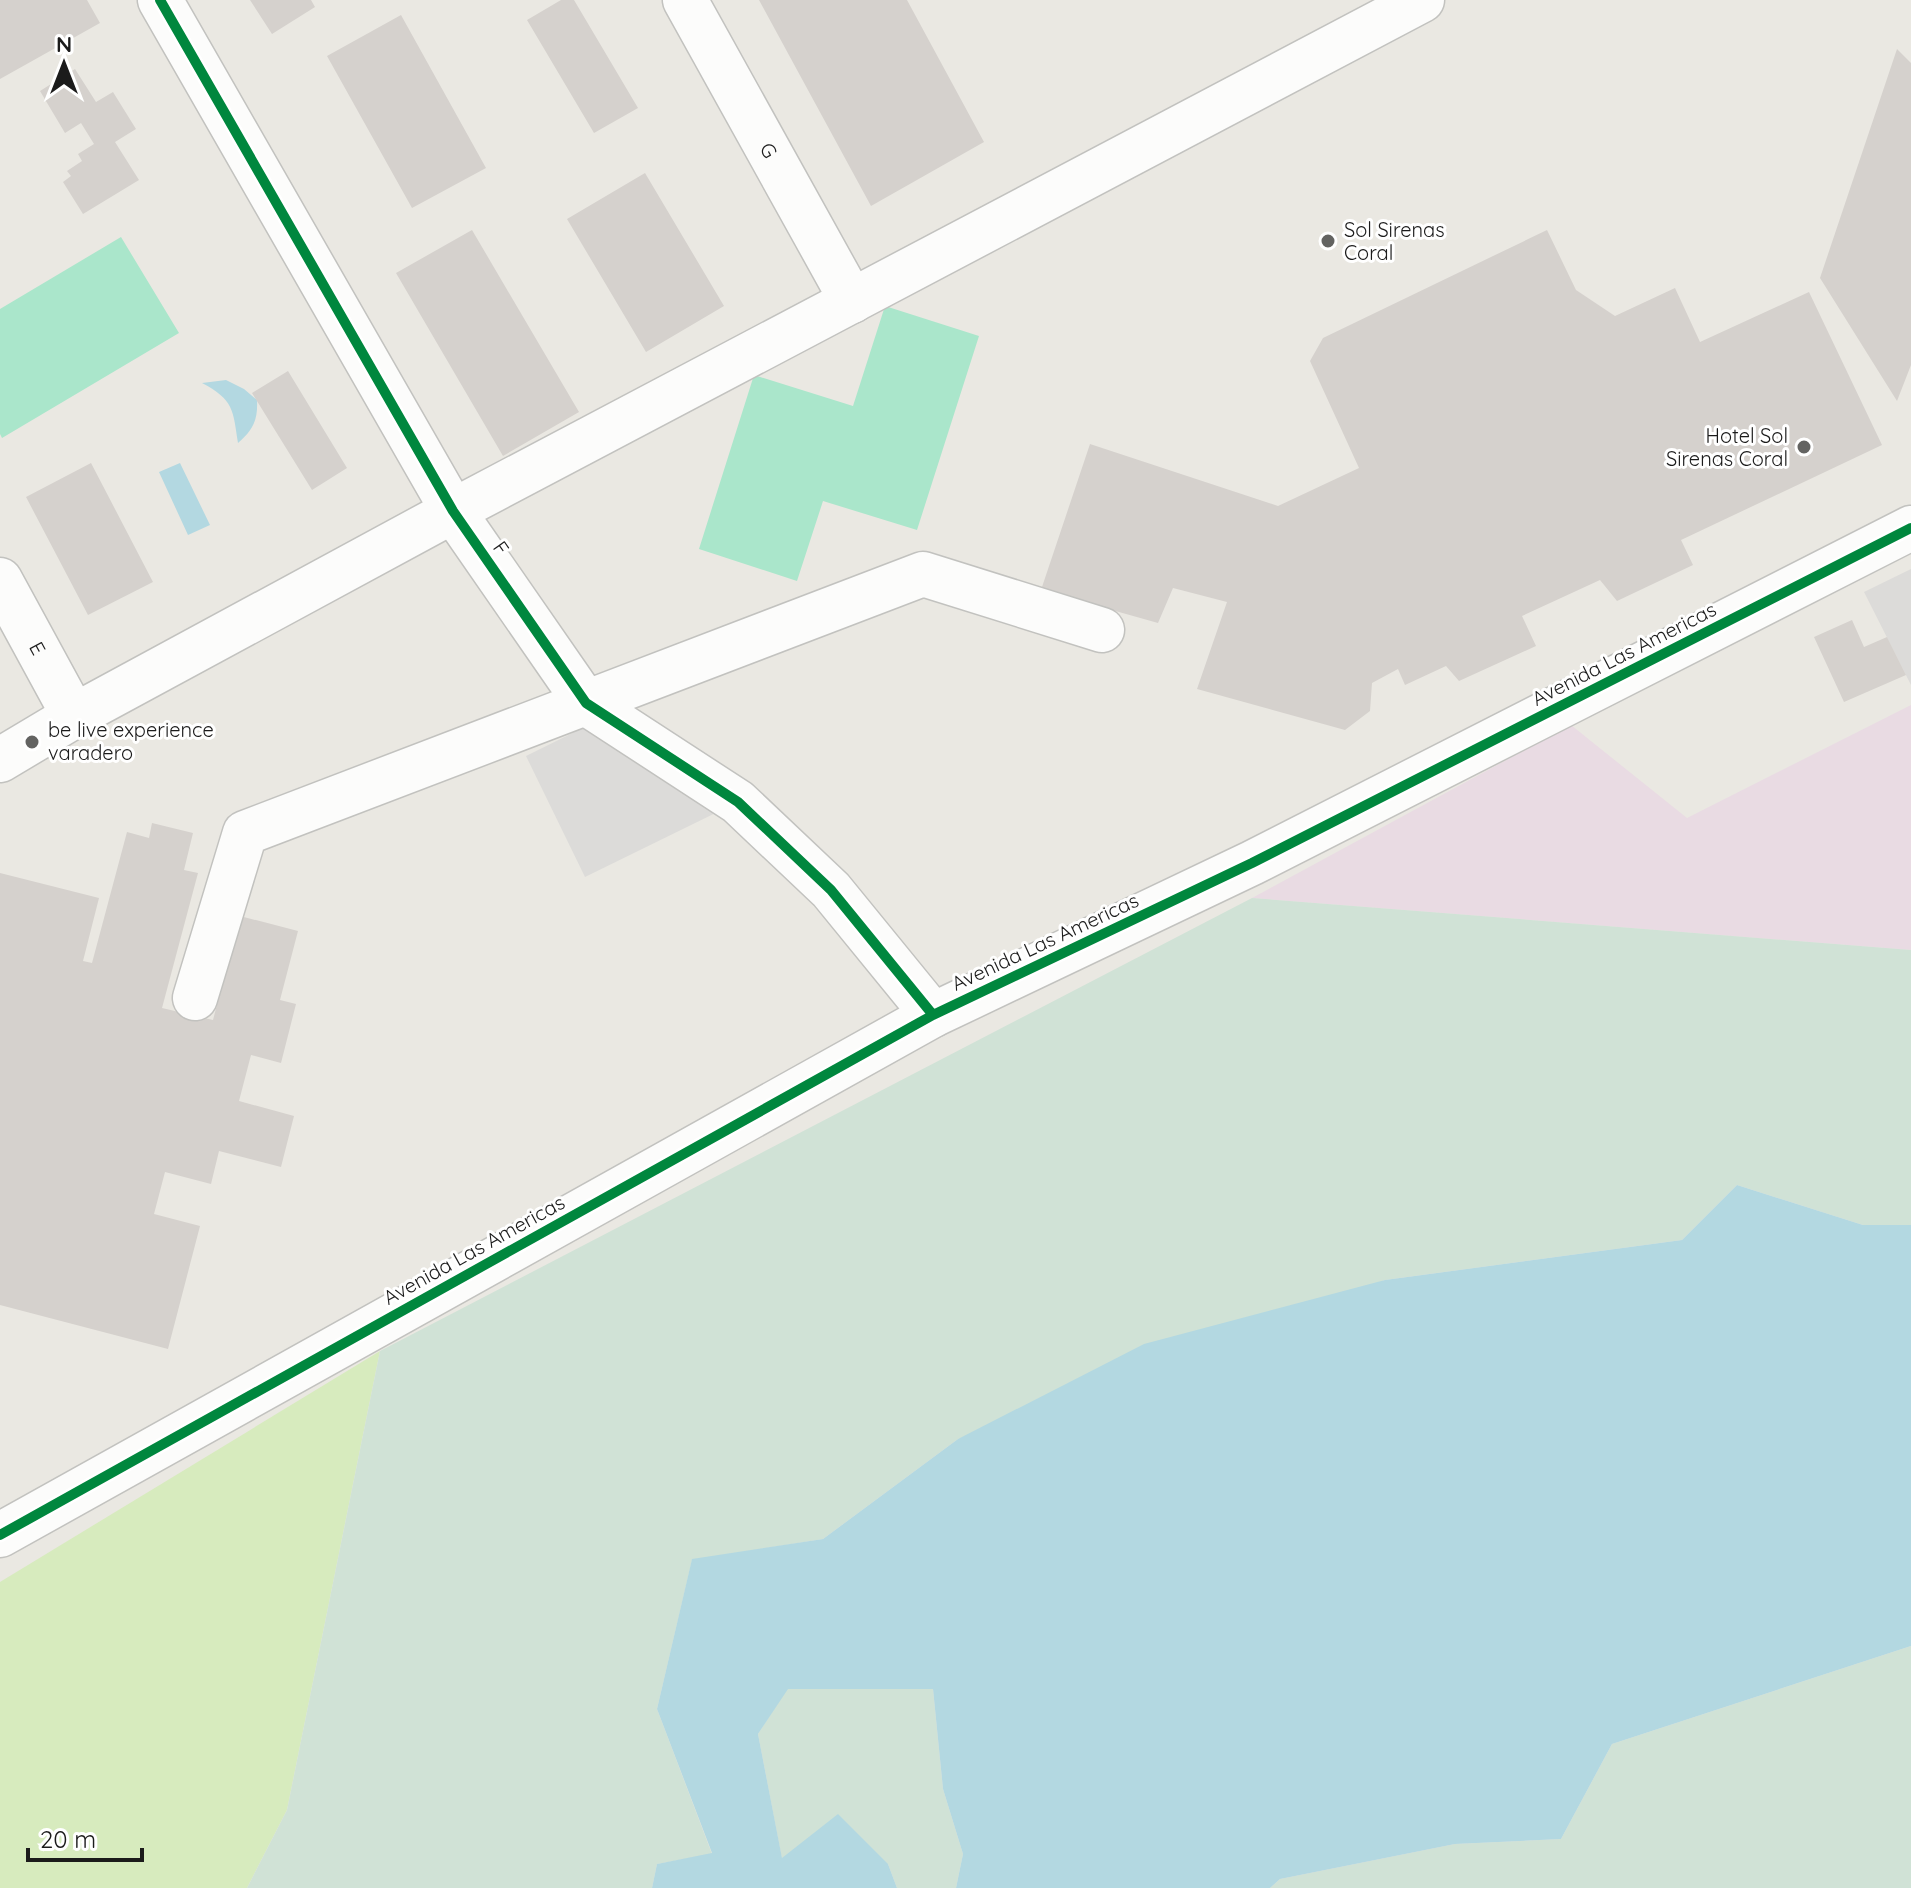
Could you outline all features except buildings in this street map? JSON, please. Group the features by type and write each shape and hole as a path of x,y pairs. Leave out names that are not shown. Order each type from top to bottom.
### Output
{"street":[{"name":"F","path":"160,0 453,511 586,703 738,802 831,890 933,1015"},
{"name":"G","path":"685,0 852,301"},
{"path":"0,760 74,716 453,511 1422,0"},
{"name":"Avenida Las Americas","path":"1,1534 933,1015 1252,863 1911,528"},
{"path":"195,998 245,833 923,574 1102,630"},
{"name":"E","path":"0,580 74,716"}],"shaded area":[{"path":"1911,569 1911,685 1864,592"},
{"path":"1911,705 1911,950 1252,898 1571,725 1687,818"},
{"path":"607,716 738,802 585,877 526,756"}],"green space":[{"path":"121,237 179,333 2,438 0,309"},
{"path":"885,306 979,336 917,530 823,501 797,581 699,549 754,375 853,406"},
{"path":"1252,898 1911,950 1911,1225 1863,1225 1737,1185 1682,1240 1385,1280 958,1439 823,1539 692,1560 657,1709 712,1854 657,1864 652,1888 247,1888 287,1810 380,1351"},
{"path":"380,1351 287,1810 247,1888 0,1888 0,1582"},
{"path":"1911,1646 1911,1888 1270,1888 1280,1879 1455,1844 1561,1839 1612,1744"},
{"path":"787,1689 933,1689 943,1789 963,1854 956,1888 897,1888 888,1864 782,1859 758,1734"}],"water":[{"path":"226,380 257,400 254,424 238,443 230,407 220,395 202,383"},
{"path":"180,463 210,525 188,535 159,472"},
{"path":"1737,1185 1863,1225 1911,1225 1911,1646 1612,1744 1561,1839 1455,1844 1280,1879 1270,1888 956,1888 963,1854 943,1789 933,1689 788,1689 758,1734 782,1858 838,1814 888,1864 897,1888 652,1888 657,1864 712,1853 657,1709 692,1559 823,1539 958,1439 1144,1344 1385,1280 1682,1240"}],"cycle path":[{"path":"160,0 453,511 586,703 738,802 831,890 933,1015"},
{"path":"0,1535 933,1015 1252,863 1911,528"}],"place":[{"name":"Sol Sirenas Coral","path":"1328,241"},
{"name":"Hotel Sol Sirenas Coral","path":"1804,447"},
{"name":"be live experience varadero","path":"32,742"}]}
